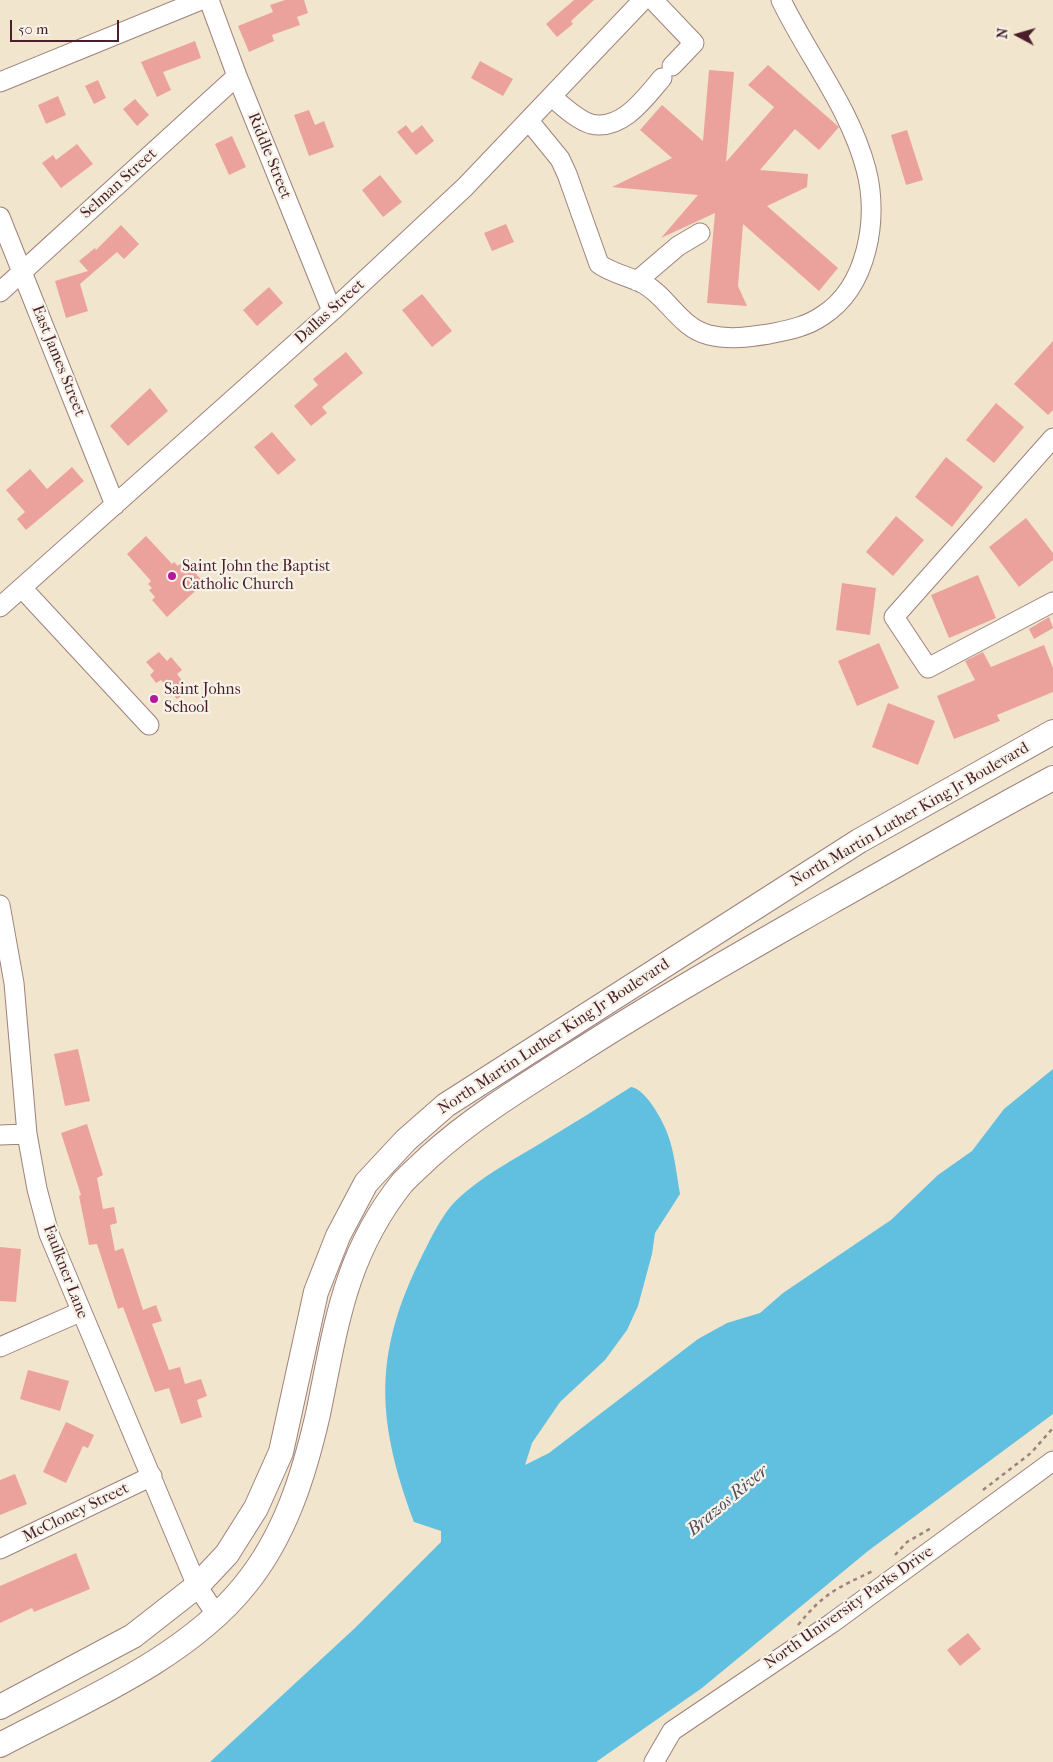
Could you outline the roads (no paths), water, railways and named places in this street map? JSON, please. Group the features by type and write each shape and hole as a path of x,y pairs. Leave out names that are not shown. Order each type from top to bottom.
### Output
{"main road":[{"name":"North Martin Luther King Jr Boulevard","path":"0,1707 133,1636 197,1586 227,1554 256,1508 281,1452 316,1292 338,1236 366,1184 406,1140 446,1105 859,841 1053,732"},
{"name":"North Martin Luther King Jr Boulevard","path":"0,1745 170,1652 216,1614 245,1586 279,1533 302,1478 318,1413 330,1346 348,1277 372,1227 404,1181 484,1112 653,1003 1053,778"}],"street":[{"path":"0,82 201,0"},
{"name":"Riddle Street","path":"209,0 237,76 332,311"},
{"name":"Dallas Street","path":"0,607 332,311 465,187 530,122 643,0"},
{"path":"552,97 590,124 602,124 618,120 636,108 694,42 653,0"},
{"path":"530,122 548,143 563,166 599,264 610,272 645,284 682,320 706,334 728,338 795,329 823,316 848,294 866,252 872,212 866,170 846,119 781,0"},
{"name":"Selman Street","path":"0,292 237,76"},
{"name":"East James Street","path":"0,217 116,505"},
{"path":"637,281 678,246 700,232"},
{"path":"1053,438 894,617 928,668 1053,602"},
{"path":"22,588 149,725"},
{"name":"Faulkner Lane","path":"0,905 14,983 27,1134 37,1189 49,1234 80,1312 152,1476 197,1586 216,1614"},
{"path":"0,1135 27,1134"},
{"path":"0,1347 80,1312"},
{"name":"North University Parks Drive","path":"654,1762 672,1731 832,1623 1053,1460"},
{"name":"McCloney Street","path":"0,1549 152,1476"}],"water":[{"name":"Brazos River","path":"1053,1069 1053,1414 868,1551 702,1688 596,1762 210,1762 355,1628 441,1542 441,1531 414,1522 402,1487 387,1422 385,1392 387,1361 393,1330 404,1297 433,1233 446,1212 471,1187 631,1087 643,1094 655,1109 668,1134 675,1161 680,1194 655,1233 652,1254 638,1306 627,1330 605,1360 560,1402 532,1443 525,1465 549,1453 698,1339 727,1323 760,1313 783,1293 891,1220 938,1175 972,1151 1004,1109"}],"place":[{"name":"Saint John the Baptist Catholic Church","path":"172,576"},
{"name":"Saint Johns School","path":"154,699"}]}
